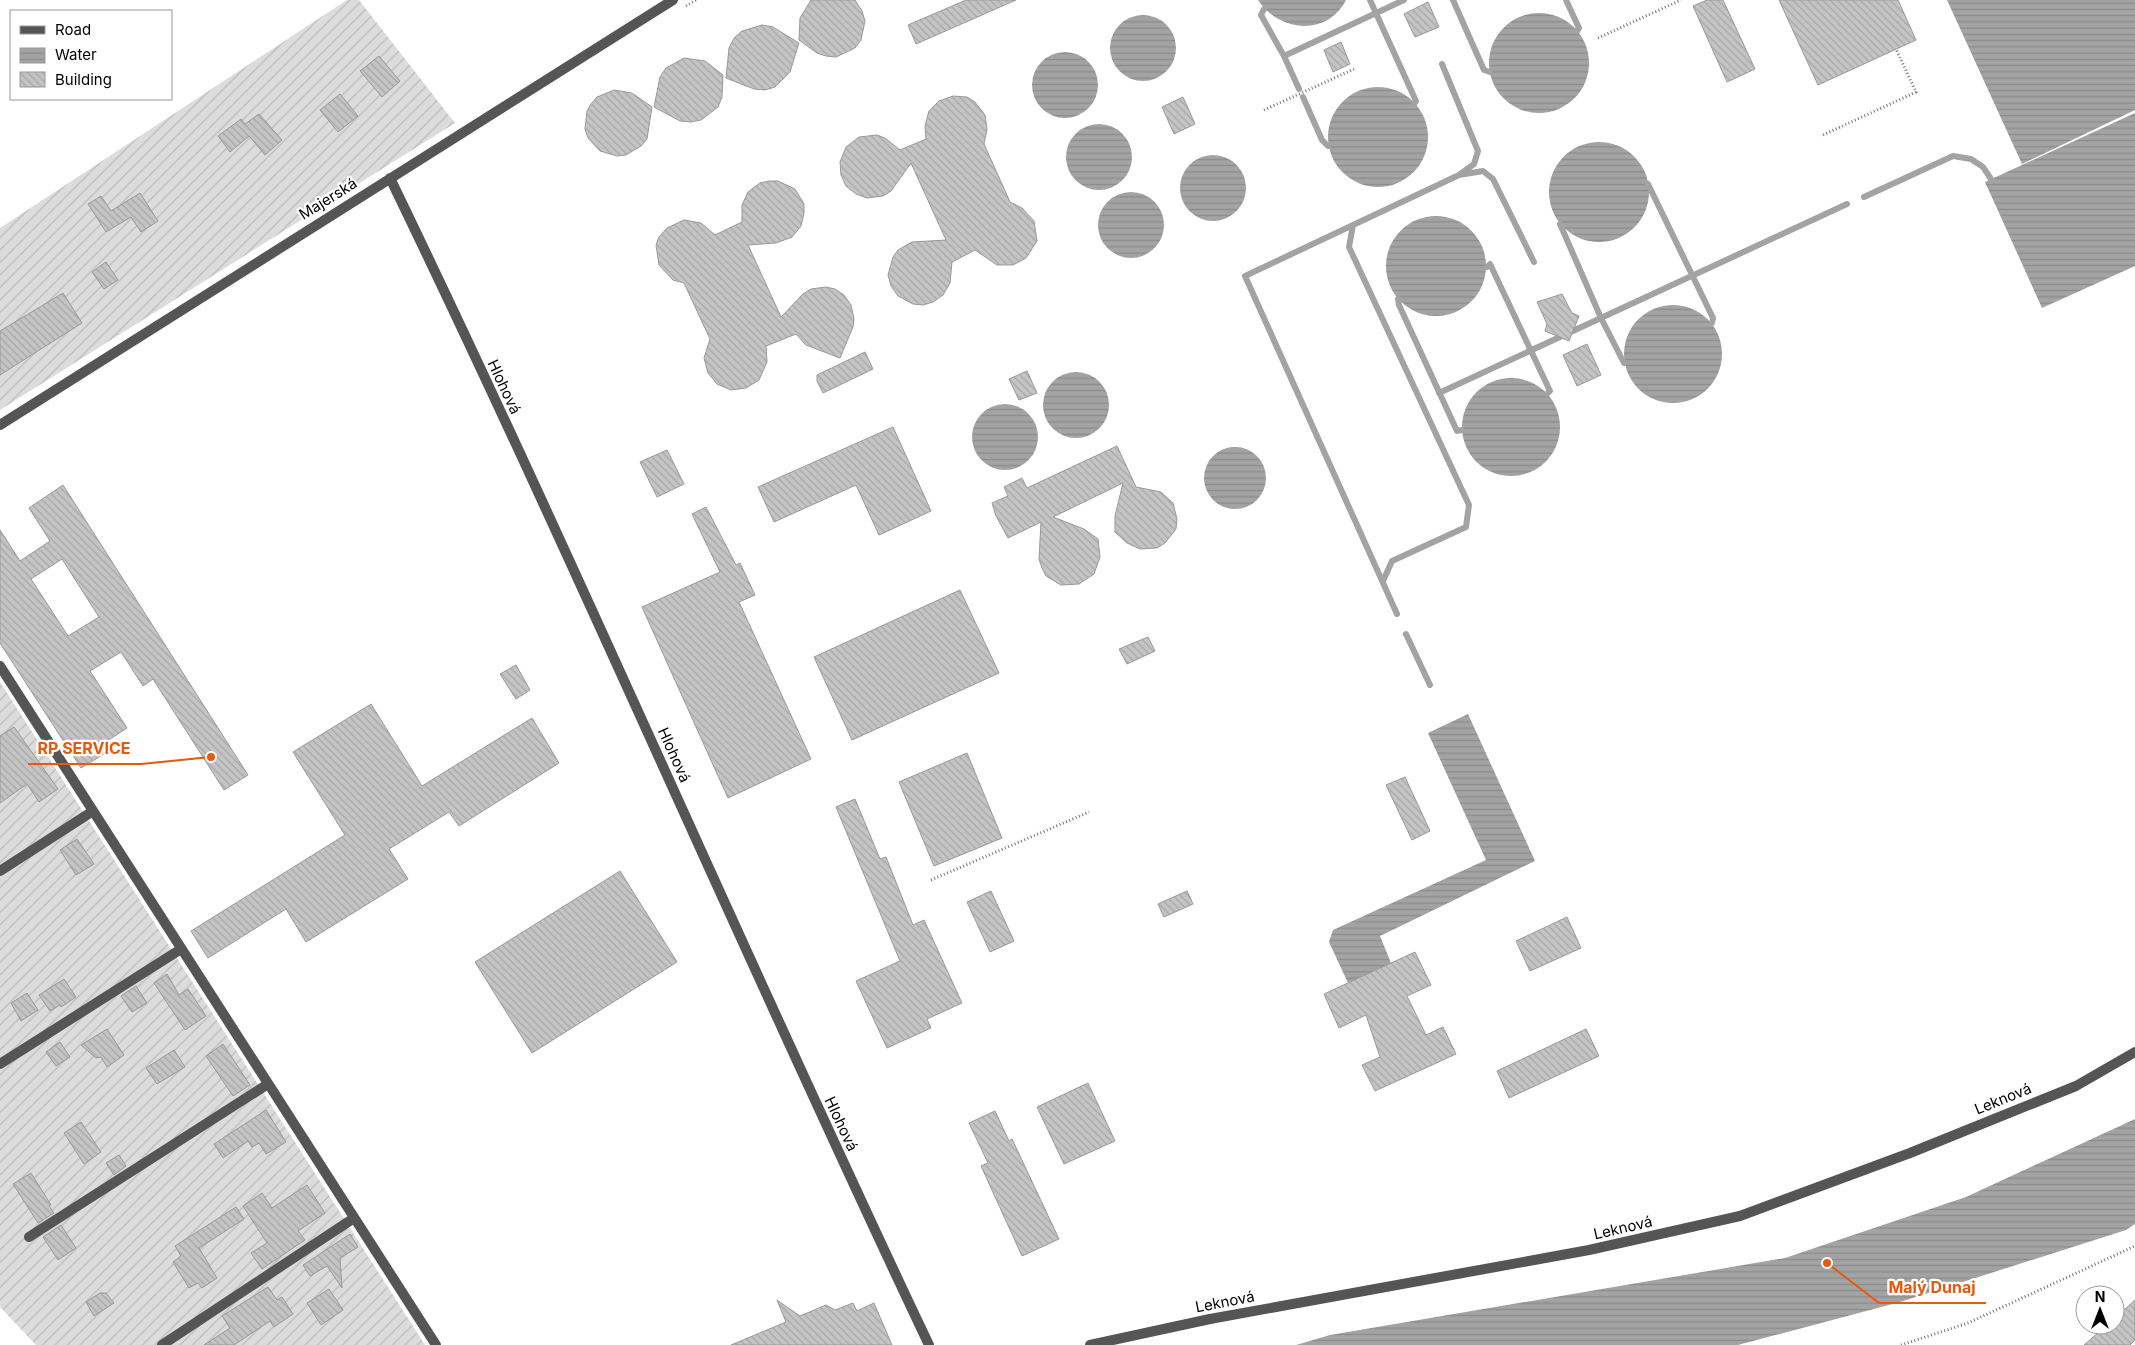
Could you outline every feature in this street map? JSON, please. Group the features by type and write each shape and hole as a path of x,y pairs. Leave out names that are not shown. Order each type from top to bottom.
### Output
{"street":[{"name":"Majerská","path":"0,425 673,0"},
{"name":"Hlohová","path":"390,178 639,713 831,1138 929,1345"},
{"path":"2,673 93,811 436,1345"},
{"path":"0,871 93,811"},
{"path":"0,1064 182,949"},
{"name":"Leknová","path":"1090,1345 1210,1319 1590,1250 1740,1216 1910,1153 2076,1086 2135,1052"},
{"path":"30,1237 268,1084"},
{"path":"162,1345 354,1218"}],"path":[{"path":"1598,38 1681,0"},
{"path":"1823,135 1916,92 1896,49"},
{"path":"1264,110 1354,68"},
{"path":"931,880 1089,812"},
{"path":"1901,1345 1968,1323 2135,1246"}],"shaded area":[{"path":"347,0 359,0 455,123 0,410 0,228"},
{"path":"0,682 425,1345 36,1345 0,1307"}],"water":[{"path":"1258,0 1346,0 1338,12 1327,20 1315,25 1303,26 1290,24 1278,19 1267,11"},
{"path":"1947,0 2135,0 2135,110 2022,164"},
{"path":"1539,13 1558,17 1574,28 1585,44 1589,63 1585,82 1574,98 1558,109 1539,113 1520,109 1504,98 1493,82 1489,63 1493,44 1504,28 1520,17"},
{"path":"1136,15 1150,15 1162,20 1171,29 1176,41 1174,61 1167,72 1150,81 1136,81 1124,76 1115,67 1110,55 1110,41 1115,29 1124,20"},
{"path":"1058,52 1072,52 1084,57 1093,66 1098,78 1096,98 1089,109 1072,118 1058,118 1046,113 1037,104 1032,92 1032,78 1037,66 1046,57"},
{"path":"1378,87 1388,88 1406,95 1420,109 1427,127 1427,147 1420,165 1406,179 1388,186 1378,187 1368,186 1350,179 1336,165 1329,147 1328,137 1329,127 1336,109 1350,95 1368,88"},
{"path":"2135,113 2135,266 2042,308 1985,182"},
{"path":"1092,124 1106,124 1118,129 1127,138 1132,150 1130,170 1123,181 1106,190 1092,190 1080,185 1071,176 1066,164 1066,150 1071,138 1080,129"},
{"path":"1599,142 1618,146 1634,157 1645,173 1649,192 1645,211 1634,227 1618,238 1599,242 1580,238 1564,227 1553,211 1549,192 1553,173 1564,157 1580,146"},
{"path":"1206,155 1220,155 1232,160 1241,169 1246,181 1244,201 1237,212 1220,221 1206,221 1194,216 1185,207 1180,195 1180,181 1185,169 1194,160"},
{"path":"1124,192 1138,192 1150,197 1159,206 1164,218 1162,238 1155,249 1138,258 1124,258 1112,253 1103,244 1098,232 1098,218 1103,206 1112,197"},
{"path":"1436,216 1455,220 1472,230 1482,247 1486,266 1482,285 1472,302 1455,312 1436,316 1417,312 1400,302 1390,285 1386,266 1390,247 1400,230 1417,220"},
{"path":"1673,305 1692,308 1708,319 1719,335 1722,354 1719,373 1708,389 1692,400 1673,403 1654,400 1638,389 1627,373 1624,354 1627,335 1638,319 1654,308"},
{"path":"1069,372 1083,372 1095,377 1104,386 1109,398 1107,418 1100,429 1083,438 1069,438 1057,433 1048,424 1043,412 1043,398 1048,386 1057,377"},
{"path":"1511,378 1530,382 1546,392 1556,408 1560,427 1556,446 1546,462 1530,472 1511,476 1492,472 1476,462 1466,446 1462,427 1466,408 1476,392 1492,382"},
{"path":"998,404 1012,404 1024,409 1033,418 1038,430 1036,450 1029,461 1012,470 998,470 986,465 977,456 972,444 972,430 977,418 986,409"},
{"path":"1235,447 1247,450 1257,456 1263,466 1266,478 1263,490 1257,500 1247,506 1235,509 1223,506 1213,500 1207,490 1204,478 1207,466 1213,456 1223,450"},
{"path":"1468,714 1535,861 1380,936 1391,963 1348,983 1329,942 1333,930 1486,860 1428,733"},
{"path":"2135,1119 2135,1224 2126,1230 1900,1302 1738,1345 1296,1345 1330,1335 1785,1258 1966,1197"}],"building":[{"path":"811,0 855,0 862,11 865,21 861,40 855,48 836,57 826,56 817,53 799,40 800,18"},
{"path":"966,0 1016,0 916,44 908,25"},
{"path":"1707,0 1723,0 1755,69 1727,82 1693,6"},
{"path":"1779,0 1898,0 1916,40 1818,85"},
{"path":"1428,2 1439,27 1415,37 1404,14"},
{"path":"762,25 773,27 799,43 790,72 775,87 765,90 754,89 726,78 729,48 734,38 742,31"},
{"path":"1341,42 1350,64 1333,72 1324,50"},
{"path":"379,56 400,81 382,97 360,71"},
{"path":"684,58 705,61 723,75 722,97 718,107 701,120 691,122 680,121 654,107 660,77 666,68"},
{"path":"614,90 632,93 652,107 647,139 641,146 626,155 617,156 600,151 588,138 585,129 587,111 591,104 597,97"},
{"path":"340,94 358,116 338,132 320,110"},
{"path":"953,96 967,97 975,102 985,115 987,129 984,144 1010,202 1022,208 1034,221 1037,241 1026,258 1013,265 997,265 975,250 952,262 950,283 943,295 933,302 923,305 913,304 898,296 891,286 888,275 893,257 898,250 912,242 946,240 911,163 891,191 883,196 867,198 856,194 846,186 841,175 840,162 846,147 859,137 877,135 885,138 900,150 926,139 925,126 929,111 939,101"},
{"path":"1183,97 1195,124 1174,134 1162,107"},
{"path":"259,114 282,140 265,155 249,136 230,152 218,136 241,119 245,124"},
{"path":"778,181 795,189 804,204 801,226 792,237 776,243 748,245 781,317 803,294 811,289 826,287 835,289 844,295 851,305 854,319 853,327 840,358 806,345 796,334 766,346 767,362 759,380 746,388 731,390 717,384 708,373 704,358 710,339 684,283 673,280 659,265 656,245 659,237 667,228 684,220 701,223 715,235 742,222 742,205 748,192 760,183"},
{"path":"140,193 158,221 141,232 131,217 106,232 88,204 101,196 111,211"},
{"path":"106,262 118,280 104,289 92,272"},
{"path":"63,293 82,323 0,375 0,331"},
{"path":"1562,294 1572,313 1579,316 1569,341 1545,331 1547,324 1537,302"},
{"path":"1587,344 1601,375 1577,386 1563,355"},
{"path":"865,352 873,369 823,393 817,381 817,375"},
{"path":"1027,371 1037,393 1019,400 1009,379"},
{"path":"893,427 931,511 879,535 856,485 774,522 758,487"},
{"path":"1117,446 1136,487 1161,492 1173,503 1177,519 1176,529 1165,543 1157,548 1140,549 1127,543 1115,532 1115,516 1123,483 1053,517 1084,529 1098,539 1100,557 1094,574 1079,584 1061,585 1046,576 1039,559 1041,522 1008,538 996,516 992,503 1008,496 1004,487 1022,478 1027,488"},
{"path":"667,450 684,484 657,497 640,462"},
{"path":"63,485 248,775 224,790 153,679 143,686 121,652 90,671 127,728 107,741 112,749 81,768 0,643 0,530 20,561 50,541 29,508","holes":["62,559 99,617 68,636 31,579"]},
{"path":"706,507 736,565 740,563 755,595 739,602 811,759 728,798 642,607 720,572 692,514"},
{"path":"960,590 999,673 852,740 814,657"},
{"path":"1148,637 1155,651 1127,664 1119,649"},
{"path":"516,665 530,690 516,699 500,674"},
{"path":"371,704 422,786 532,718 559,763 459,826 449,812 389,849 408,879 306,942 286,909 208,958 191,931 345,835 293,752"},
{"path":"14,727 58,789 39,802 27,784 0,803 0,736"},
{"path":"967,753 1002,838 934,866 899,782"},
{"path":"1405,777 1430,831 1412,840 1386,785"},
{"path":"855,799 880,859 886,857 913,925 924,920 962,1003 927,1019 931,1028 887,1048 856,981 900,961 836,807"},
{"path":"77,839 94,864 76,875 60,850"},
{"path":"620,871 677,962 532,1053 475,962"},
{"path":"991,891 1014,941 990,952 967,902"},
{"path":"1187,891 1193,904 1164,917 1158,904"},
{"path":"1567,917 1581,948 1530,971 1516,941"},
{"path":"1415,952 1431,985 1407,996 1426,1035 1443,1027 1456,1054 1375,1091 1362,1065 1380,1057 1366,1015 1339,1028 1324,994"},
{"path":"167,974 179,995 188,989 206,1016 185,1030 154,983"},
{"path":"64,979 76,997 61,1007 60,1005 50,1011 39,995"},
{"path":"136,986 147,1003 132,1012 121,996"},
{"path":"27,993 38,1010 21,1021 11,1003"},
{"path":"107,1029 124,1055 107,1067 101,1057 96,1058 81,1045"},
{"path":"1586,1029 1599,1056 1509,1098 1497,1071"},
{"path":"60,1042 70,1057 56,1066 46,1052"},
{"path":"223,1044 250,1085 233,1096 206,1056"},
{"path":"174,1050 185,1067 157,1084 146,1068"},
{"path":"1088,1083 1115,1141 1064,1164 1037,1107"},
{"path":"266,1110 286,1142 266,1154 259,1143 252,1147 248,1141 223,1158 214,1144"},
{"path":"995,1111 1009,1141 1012,1139 1059,1239 1022,1256 981,1166 988,1163 969,1123"},
{"path":"81,1122 101,1152 84,1164 64,1133"},
{"path":"119,1155 126,1166 114,1175 106,1163"},
{"path":"31,1173 54,1213 38,1223 13,1184"},
{"path":"307,1185 325,1213 298,1231 305,1240 262,1269 251,1253 267,1243 243,1206 262,1193 272,1208"},
{"path":"236,1207 244,1219 199,1248 217,1278 202,1288 198,1283 189,1288 173,1262 181,1256 175,1246"},
{"path":"61,1225 76,1248 58,1260 43,1237"},
{"path":"350,1234 358,1247 340,1258 342,1288 327,1266 310,1276 303,1265"},
{"path":"268,1287 277,1300 282,1297 293,1314 274,1327 270,1321 234,1345 204,1345 230,1328 222,1316"},
{"path":"329,1289 343,1310 321,1325 307,1303"},
{"path":"100,1293 106,1293 114,1303 94,1316 86,1302"},
{"path":"777,1300 800,1316 826,1305 835,1310 853,1303 857,1311 874,1303 892,1345 731,1345 786,1322"},
{"path":"2135,1300 2135,1340 2130,1345 2084,1345 2096,1335 2125,1335 2125,1309"}],"waterway":[{"path":"1370,0 1416,101 1414,104"},
{"path":"1284,56 1404,0"},
{"path":"1453,0 1484,70 1490,72"},
{"path":"1566,0 1579,28 1577,31"},
{"path":"1264,9 1261,15 1284,56 1299,89"},
{"path":"1397,614 1245,276 1459,175 1474,164 1478,151 1442,64"},
{"path":"1303,97 1322,140 1328,146"},
{"path":"1864,197 1953,156 1971,159 1983,167 1991,179"},
{"path":"1459,175 1483,171 1493,179 1534,262"},
{"path":"1648,184 1713,318 1712,323"},
{"path":"1439,393 1847,204"},
{"path":"1560,224 1601,318 1624,363"},
{"path":"1353,225 1349,247 1469,505 1466,527 1392,561 1383,581"},
{"path":"1487,267 1490,264 1550,391 1547,394"},
{"path":"1398,299 1399,305 1457,431 1462,430"},
{"path":"1406,634 1430,685"}],"place":[{"name":"RP SERVICE","path":"211,757"},
{"name":"Malý Dunaj","path":"1827,1263"}]}
